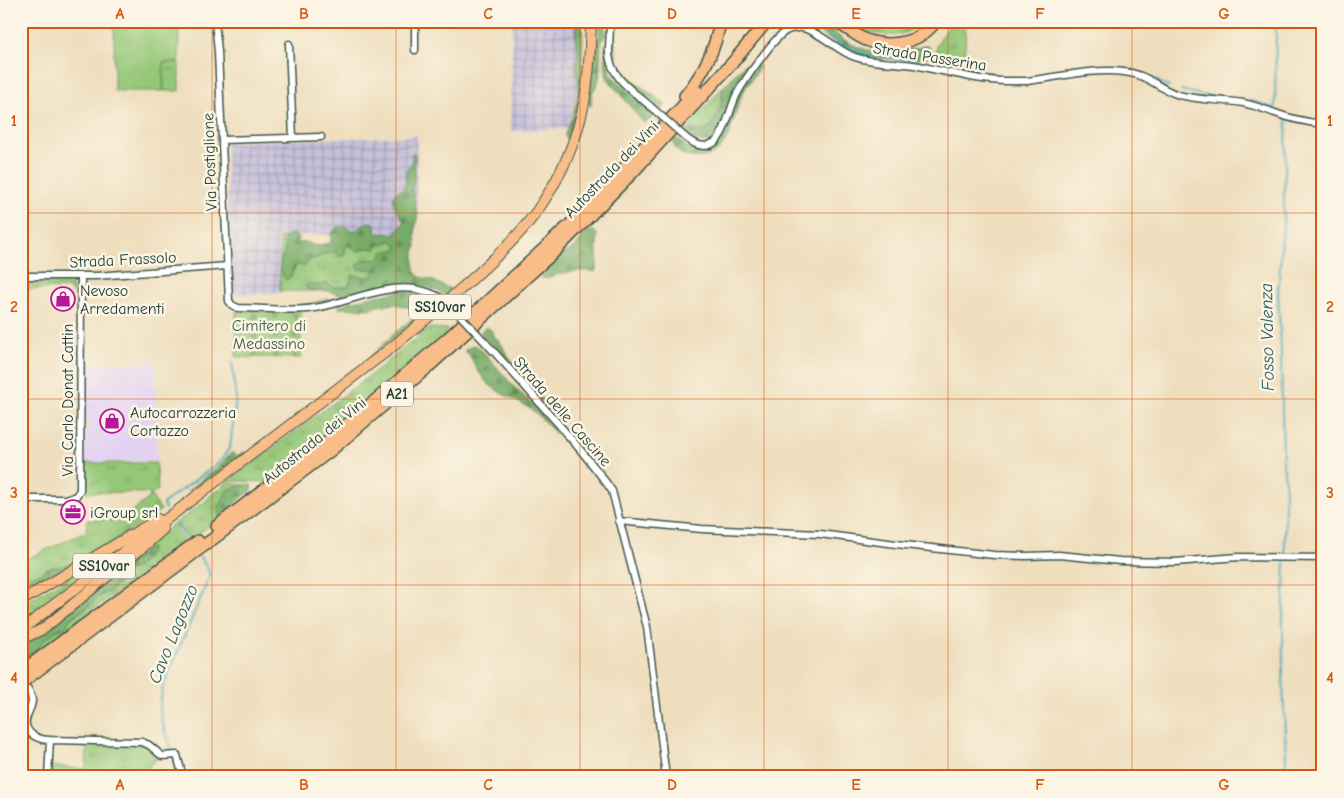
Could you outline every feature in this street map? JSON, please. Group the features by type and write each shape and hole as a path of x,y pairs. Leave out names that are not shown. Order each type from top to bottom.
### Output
{"highway":[{"name":"SS10var","path":"21,630 394,346 489,263 527,224 543,203 559,175 578,128 587,86 591,21"},
{"path":"575,220 611,176 692,88 706,63 718,32 720,21"},
{"name":"Autostrada dei Vini","path":"21,672 196,542 334,436 448,338 575,220 710,78 758,21"},
{"name":"Autostrada dei Vini","path":"25,686 330,451 428,367 554,252 632,173 733,62 767,21"},
{"path":"733,62 773,21"},
{"path":"836,21 866,40 891,44 914,40 927,31 936,21"},
{"path":"21,601 154,520 173,514"},
{"path":"21,642 49,625 143,547 169,524 173,514"}],"street":[{"name":"Via Postiglione","path":"215,21 229,301"},
{"path":"415,21 415,50"},
{"name":"Strada Passerina","path":"610,21 609,53 612,69 617,77 684,137 696,145 704,146 712,144 717,140 736,95 751,71 781,35 787,30 797,28 805,28 854,57 870,61 917,66 984,80 1026,81 1076,72 1123,71 1138,74 1177,94 1208,100 1242,103 1296,120 1323,124"},
{"path":"289,44 292,138"},
{"path":"222,140 321,137"},
{"name":"Strada Frassolo","path":"21,276 80,277 227,266"},
{"name":"Via Carlo Donat Cattin","path":"21,499 69,499 76,496 80,490 80,277"},
{"name":"Strada delle Cascine","path":"229,301 238,308 308,309 379,291 406,288 420,289 439,297 455,310 485,342 550,414 602,476 612,491 646,627 666,777"},
{"path":"619,521 702,529 820,534 994,555 1059,555 1120,561 1175,562 1238,557 1323,558"},
{"path":"25,686 32,700 26,720 29,731 37,738 145,743 162,756 177,755 183,777"},
{"path":"48,777 50,740"}],"shaded area":[{"path":"512,21 578,21 579,85 568,128 511,130"},
{"path":"417,136 416,235 278,235 281,292 230,293 226,145 228,142"},
{"path":"155,363 157,461 85,462 85,430 89,428 89,423 85,422 84,364"}],"green space":[{"path":"813,20 822,22 851,44 871,51 902,51 924,46 928,46 931,50 926,58 902,60 869,57 855,54 811,27 795,21"},
{"path":"114,21 163,21 163,30 179,30 179,62 163,62 163,91 114,91"},
{"path":"576,21 582,21 582,79 579,104 568,140 565,134 572,118 578,94"},
{"path":"599,21 605,21 606,34 601,43 600,74 598,83 592,93 591,107 588,103 593,63 599,38"},
{"path":"850,21 923,21 905,33 886,35 868,31"},
{"path":"952,21 966,21 964,71 936,66 935,64 937,44"},
{"path":"613,29 615,30 616,61 631,78 665,104 663,108 659,110 647,101 617,71 611,52"},
{"path":"605,44 607,44 609,66 612,75 654,115 650,120 643,122 607,78"},
{"path":"164,63 179,63 179,91 164,91"},
{"path":"747,64 748,66 732,93 717,133 712,140 705,142 696,140 685,132 691,129 699,132 706,131 711,126 716,119 722,102 723,87"},
{"path":"757,65 760,67 746,87 730,131 720,148 712,154 702,157 689,157 679,152 673,143 675,139 679,139 684,145 696,151 708,150 719,142 724,136 740,92"},
{"path":"722,88 718,112 712,124 704,131 696,130 689,126"},
{"path":"413,152 416,155 412,190 418,214 415,230 415,272 420,277 450,288 450,293 447,296 433,289 410,283 402,283 350,297 301,306 300,304 305,305 343,296 328,291 315,291 305,286 326,283 333,287 347,287 351,276 371,277 375,271 358,269 358,264 366,260 379,259 383,252 398,249 398,247 392,241 381,244 375,249 367,248 355,251 346,246 344,256 339,256 336,252 332,252 309,260 305,266 302,267 298,264 293,270 291,277 286,280 281,269 281,259 285,251 285,237 288,234 293,234 298,237 300,243 306,242 315,245 331,243 331,233 338,227 345,227 354,231 371,222 375,224 375,232 395,236 404,222 394,204 393,198 406,183 406,172 412,162"},
{"path":"593,230 597,234 597,267 595,272 576,271 541,278 561,256 575,247 586,233"},
{"path":"280,237 285,237 285,251 281,260 283,276 292,275 293,270 298,264 306,264 309,260 325,254 336,252 338,254 345,254 346,246 358,251 367,248 375,249 381,244 392,241 398,249 383,252 379,259 361,269 375,271 371,277 352,276 347,287 313,284 310,291 280,291"},
{"path":"64,282 71,285 73,292 71,292 71,288 25,289 24,284"},
{"path":"404,290 433,296 439,302 369,358 389,338 418,314 420,310 396,304 377,306 370,309 338,308 348,302"},
{"name":"Cimitero di Medassino","path":"236,311 301,311 301,358 236,357"},
{"path":"487,327 537,393 549,405 558,421 525,380 485,338 481,332"},
{"path":"429,328 448,329 442,338 343,423 266,482 232,481 232,479 377,370"},
{"path":"474,345 480,348 516,389 537,408 585,463 535,412 487,383 469,354 465,352 465,350"},
{"path":"243,452 246,453 215,476 187,492 222,464 231,453 237,456"},
{"path":"86,463 156,463 158,490 151,495 161,510 112,543 68,568 67,564 60,567 47,568 39,574 31,575 24,582 28,591 30,590 21,595 23,584 21,584 21,561 86,532 87,520 112,520 112,517 118,517 133,511 150,497 149,493 86,492"},
{"path":"229,480 233,484 246,485 227,490 218,511 219,514 223,515 193,538 188,538 177,522 206,501 212,494 223,488"},
{"path":"249,484 252,486 252,491 222,515 218,513 227,490"},
{"path":"174,525 184,541 183,543 156,560 133,582 21,662 56,631 66,627 70,619 92,604 96,598 110,591 123,579 127,572 142,564 151,548 116,573"},
{"path":"151,548 151,551 142,564 127,572 123,579 110,591 96,598 70,619 66,627 56,631 42,642 40,647 21,660 21,649 30,640"},
{"path":"92,563 78,576 75,583 21,621 21,605"},
{"path":"67,564 72,565 32,590 28,591 26,588 24,583 25,577 39,574 47,568 60,567"},
{"path":"89,743 139,744 146,746 158,758 138,777 130,777 134,769 123,763 117,775 113,773 111,777 50,777 50,766 86,769 87,745"}],"waterway":[{"name":"Fosso Valenza","path":"808,21 840,44 869,55 913,61 964,72"},
{"path":"1275,110 1276,21"},
{"name":"Fosso Valenza","path":"1102,68 1130,69 1169,87"},
{"name":"Fosso Valenza","path":"1050,74 1075,69 1088,69"},
{"name":"Fosso Valenza","path":"973,74 998,78"},
{"name":"Fosso Valenza","path":"1181,90 1201,95 1242,100"},
{"name":"Fosso Valenza","path":"1250,101 1276,110"},
{"name":"Fosso Valenza","path":"1285,555 1285,482 1278,294 1287,118"},
{"name":"Cavo Lagozzo","path":"165,509 163,504 165,502 220,462 230,447 236,400 232,361"},
{"name":"Cavo Lagozzo","path":"175,523 188,541"},
{"name":"Cavo Lagozzo","path":"172,752 161,719 161,695 209,578 209,571 200,557"},
{"name":"Fosso Valenza","path":"1285,560 1283,652 1286,777"},
{"path":"173,758 178,777"}],"place":[{"name":"Nevoso Arredamenti","path":"63,299"},
{"name":"Autocarrozzeria Cortazzo","path":"112,421"},
{"name":"iGroup srl","path":"73,512"}]}
